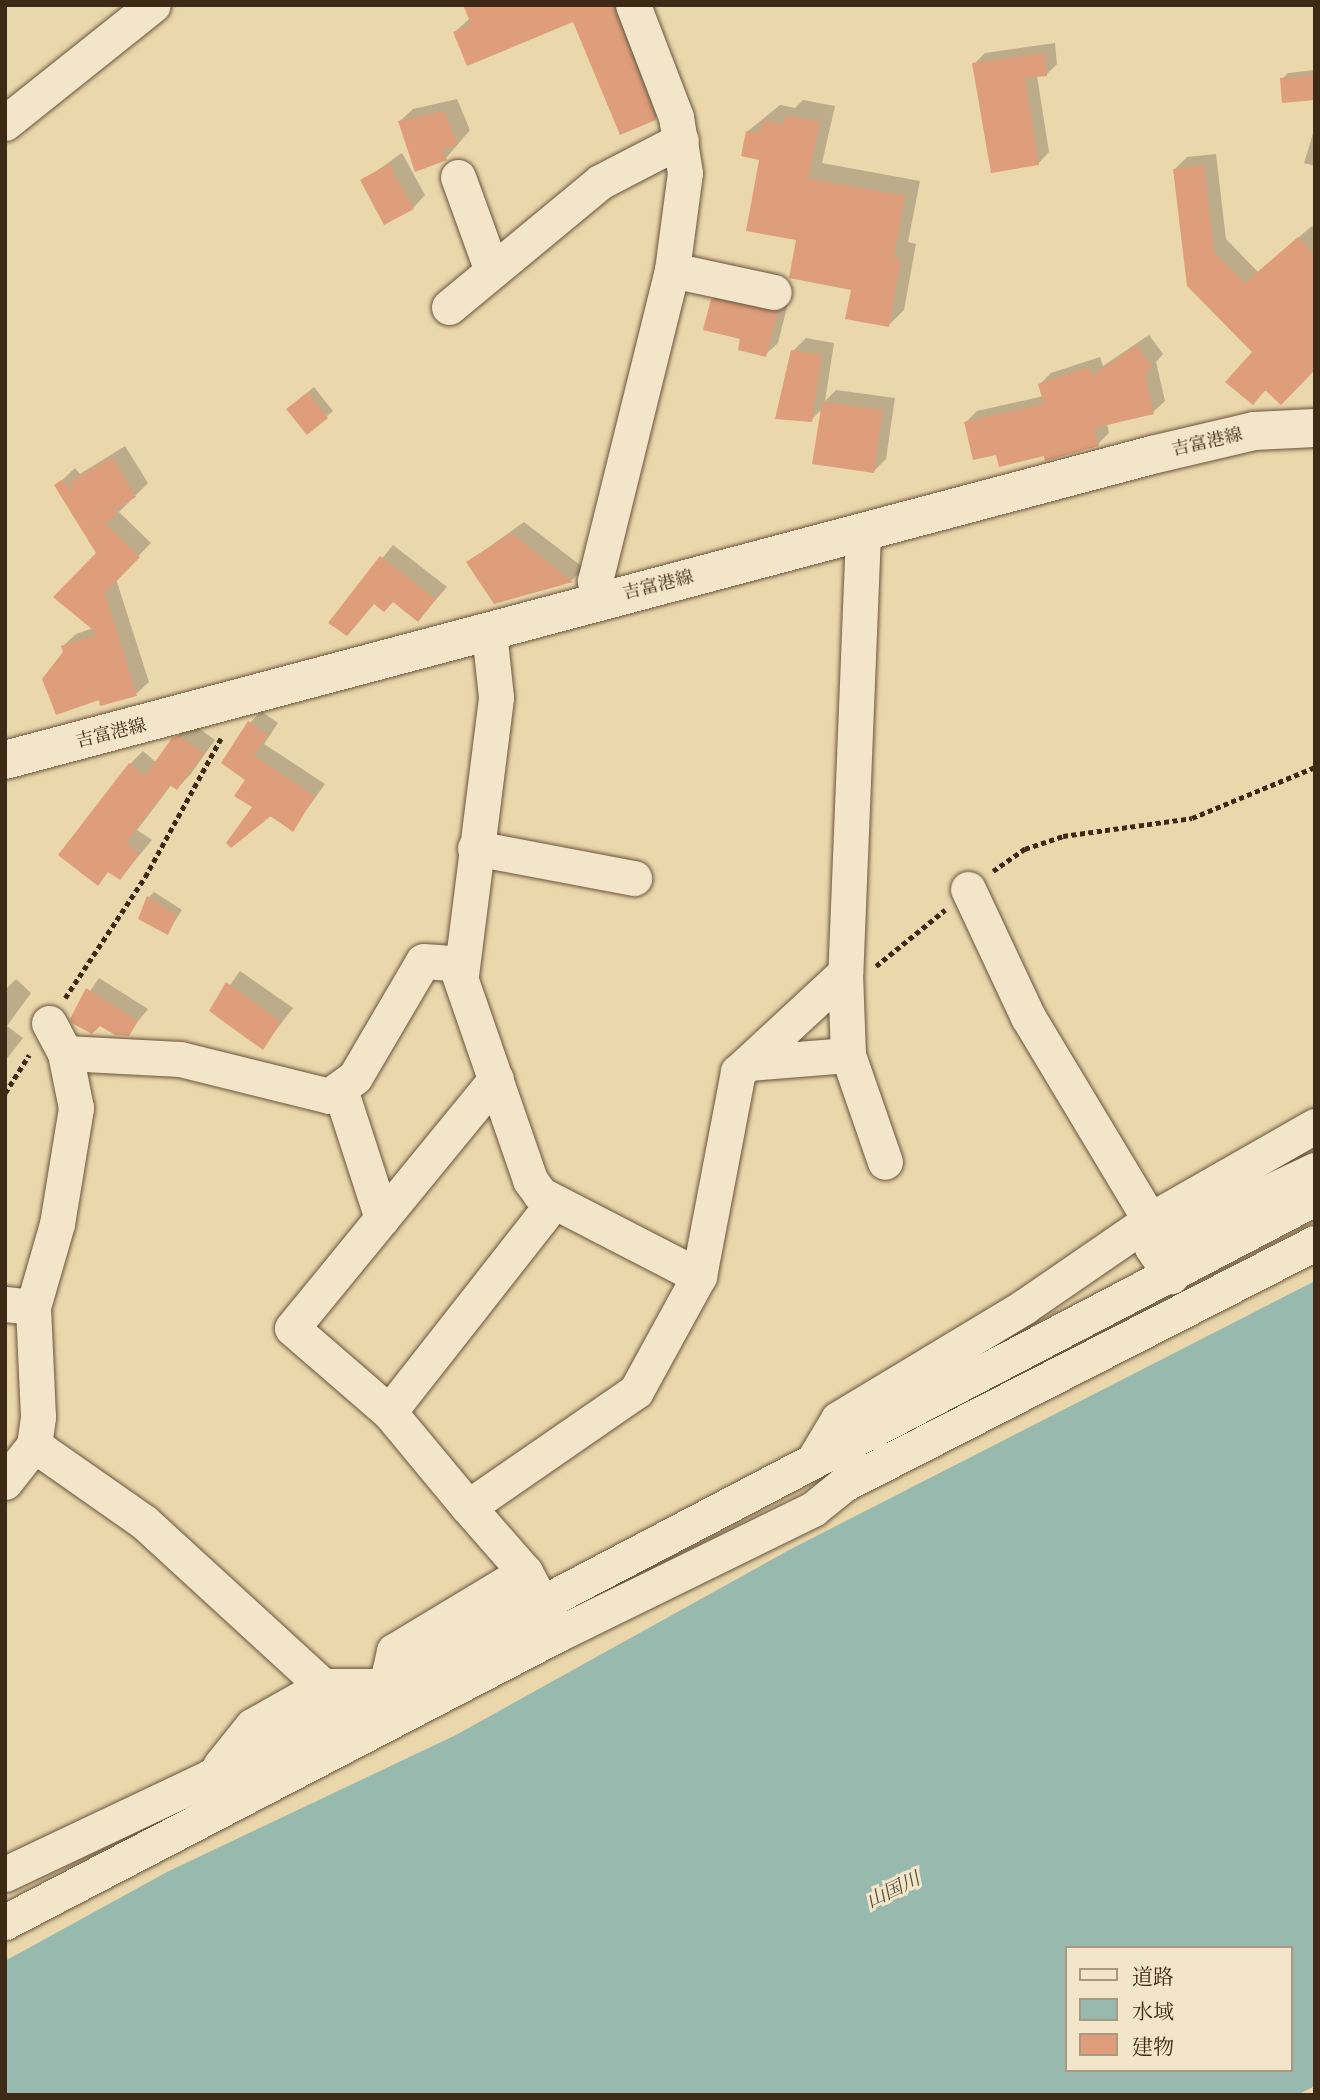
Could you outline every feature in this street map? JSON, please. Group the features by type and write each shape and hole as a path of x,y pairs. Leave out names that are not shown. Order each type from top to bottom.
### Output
{"main road":[{"name":"吉富港線","path":"5,760 241,700 601,600 1202,442 1254,432 1315,428"}],"street":[{"path":"5,123 153,5"},
{"path":"601,600 595,581 672,270 684,187 681,140 658,62 634,5"},
{"path":"449,307 600,182 681,140"},
{"path":"458,177 492,271"},
{"path":"672,270 774,292"},
{"path":"863,533 845,973 848,1055 885,1162"},
{"path":"461,975 496,696 489,631"},
{"path":"475,848 634,878"},
{"path":"968,889 1028,1017 1151,1234 1171,1297"},
{"path":"65,1054 180,1059 329,1096 355,1077 423,961 455,963 530,1180 553,1202 699,1276"},
{"path":"468,1507 636,1391 699,1276 738,1072 845,973"},
{"path":"5,1482 34,1445 38,1395 19,1305 57,1224 76,1108 65,1054 49,1023"},
{"path":"748,1063 848,1055"},
{"path":"496,1079 292,1328 389,1412 525,1572 550,1619"},
{"path":"341,1089 382,1218"},
{"path":"651,1589 785,1500 838,1419 1025,1306 1151,1234 1315,1126"},
{"path":"1151,1234 1315,1170"},
{"path":"5,1874 212,1776 386,1686 550,1619 651,1589 813,1509 844,1484 1171,1297 1315,1198"},
{"path":"389,1412 553,1202"},
{"path":"5,1922 403,1717 550,1619 812,1462 1124,1301 1171,1297 1315,1241"},
{"path":"34,1445 145,1522 323,1686"},
{"path":"403,1717 386,1686 394,1651 525,1572"},
{"path":"212,1776 252,1726 323,1686 386,1686"},
{"path":"5,1850 67,1828 99,1831"}],"path":[{"path":"5,1093 145,877 241,700"},
{"path":"845,973 871,970 902,949 968,889 1025,849 1063,836 1192,818 1315,767"}],"water":[{"name":"山国川","path":"1315,1281 1315,2086 1297,2095 5,2095 5,1961 167,1872 456,1735 789,1550"}],"building":[{"path":"463,5 613,5 656,120 620,135 573,22 467,66 453,32 471,24"},
{"path":"1045,53 1047,76 1025,78 1039,165 991,173 972,63"},
{"path":"1315,75 1315,100 1282,103 1280,78"},
{"path":"444,111 458,144 442,151 447,160 415,172 398,121"},
{"path":"786,115 820,122 808,178 905,196 894,258 901,259 889,327 845,319 851,290 789,278 796,240 746,231 759,160 741,156 746,131 760,133 763,120 784,124"},
{"path":"389,164 414,209 384,225 360,180"},
{"path":"1204,165 1214,252 1245,283 1298,237 1315,255 1315,370 1281,405 1265,390 1253,405 1225,382 1252,352 1187,286 1173,169"},
{"path":"711,299 778,311 766,357 738,350 740,339 703,330"},
{"path":"1136,345 1153,367 1145,373 1154,414 1094,428 1099,446 1045,461 1044,456 999,467 996,455 973,460 964,422 1044,404 1038,384 1089,367 1092,376"},
{"path":"791,350 822,355 812,422 775,419"},
{"path":"308,392 328,418 307,435 286,409"},
{"path":"822,402 883,410 874,473 812,464"},
{"path":"112,457 136,497 114,510 117,516 105,523 140,557 105,593 137,696 100,706 99,700 56,715 42,679 63,652 61,646 98,634 53,597 96,553 54,485 61,480 76,494 69,483"},
{"path":"511,533 573,582 494,604 466,562"},
{"path":"380,556 436,599 418,622 393,602 384,612 374,604 347,636 328,623"},
{"path":"248,721 268,735 254,756 315,796 293,832 271,816 231,848 226,843 252,807 234,796 245,780 221,763"},
{"path":"179,736 204,753 177,790 170,785 126,843 140,854 120,880 108,872 98,886 58,855 129,763 145,776 172,738"},
{"path":"147,896 177,916 168,935 138,919"},
{"path":"226,982 281,1022 263,1050 209,1011"},
{"path":"86,988 138,1021 129,1036 115,1035 100,1026 92,1034 72,1023 70,1019"}]}
